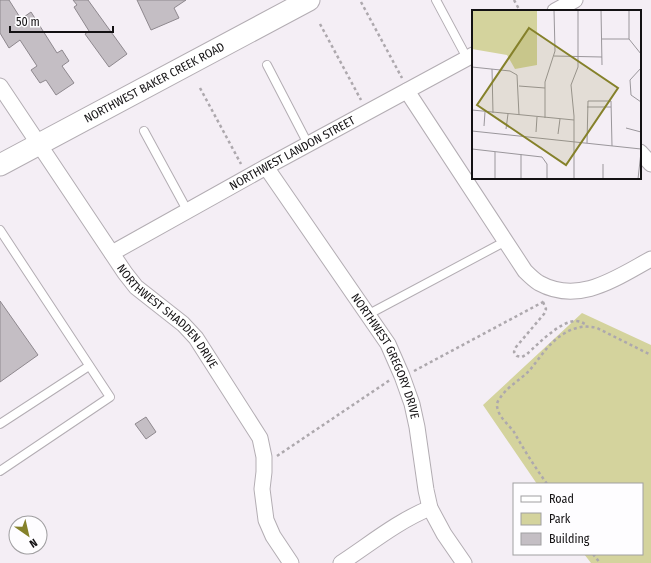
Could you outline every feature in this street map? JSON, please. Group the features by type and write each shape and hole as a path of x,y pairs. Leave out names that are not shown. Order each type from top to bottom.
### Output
{"main road":[{"name":"NORTHWEST BAKER CREEK ROAD","path":"0,165 309,0"}],"street":[{"path":"557,10 575,0"},
{"name":"NORTHWEST LANDON STREET","path":"112,253 308,144 404,84 470,57"},
{"path":"404,84 525,271 538,283 553,289 570,292 588,290 604,285 651,259"},
{"name":"NORTHWEST SHADDEN DRIVE","path":"0,86 112,253 136,286 183,324 196,338 260,438 264,457 262,489 266,520 273,536 291,563"},
{"path":"641,153 651,164"},
{"name":"NORTHWEST GREGORY DRIVE","path":"266,167 369,314 388,344 412,404 430,508 444,534 464,563"},
{"path":"341,563 411,517 430,508"}],"lane":[{"path":"436,0 470,57"},
{"path":"267,65 308,144"},
{"path":"144,131 187,210"},
{"path":"0,230 110,397 0,471"},
{"path":"369,314 506,241"},
{"path":"0,424 89,366"}],"path":[{"path":"514,0 519,10"},
{"path":"361,2 404,84"},
{"path":"320,24 361,100"},
{"path":"200,88 241,164"},
{"path":"410,372 544,301 546,309 544,314 516,347 514,352 517,356 522,357 527,354 558,328 568,322 575,321 611,334 651,355"},
{"path":"545,483 498,410 497,402 501,396 528,371 541,354 553,342 565,333 588,326"},
{"path":"272,456 278,456 390,380 394,379"},
{"path":"594,555 600,563"}],"green space":[{"path":"582,313 651,345 651,563 591,563 585,555 643,555 643,483 536,483 483,405"}],"building":[{"path":"0,0 9,0 21,19 31,12 57,53 62,50 69,61 62,66 74,83 56,95 46,80 40,83 31,70 37,66 20,40 9,48 0,33"},
{"path":"73,0 88,0 127,54 109,67 85,34 89,31 74,7 77,5"},
{"path":"137,0 186,0 174,8 179,18 151,30"},
{"path":"0,301 38,355 0,382"},
{"path":"146,417 156,432 146,439 135,424"}]}
